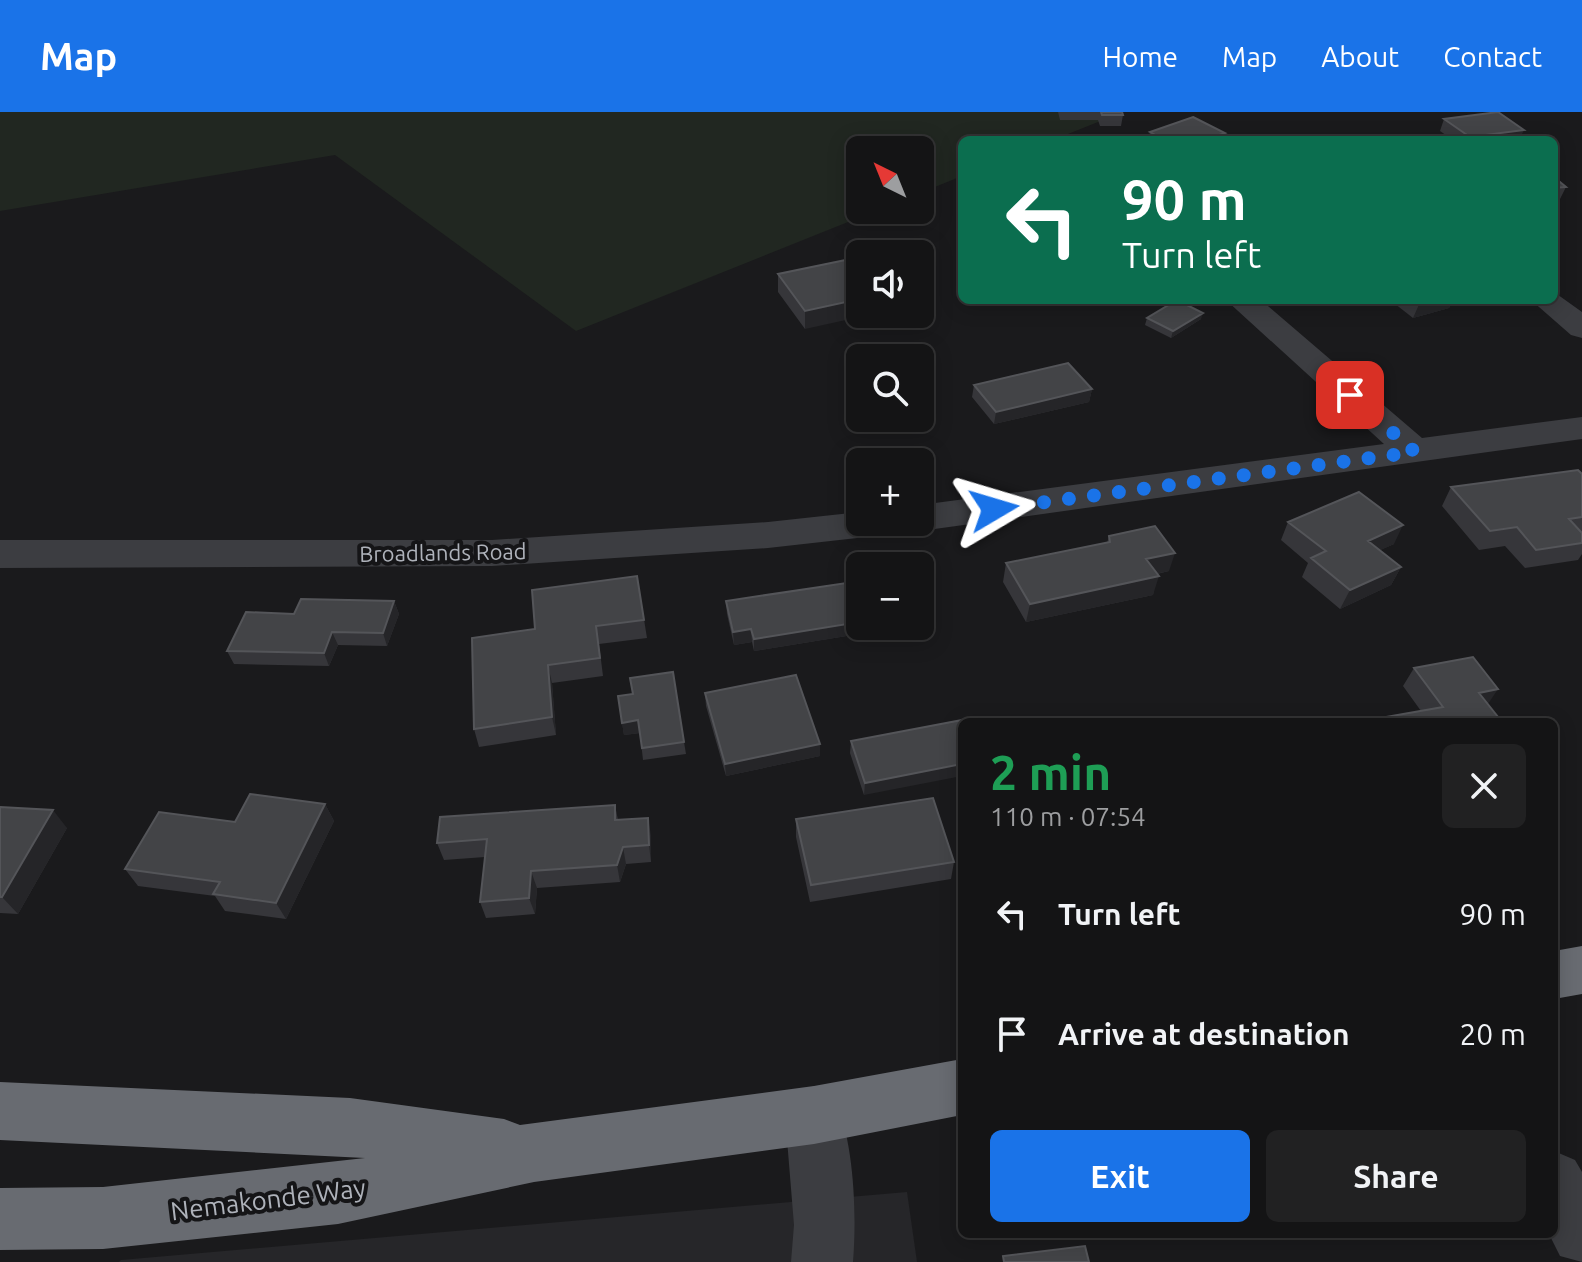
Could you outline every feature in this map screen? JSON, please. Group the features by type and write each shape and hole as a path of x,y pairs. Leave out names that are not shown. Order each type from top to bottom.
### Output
{"highway":[{"path":"1558,974 1582,970"},
{"name":"Nemakonde Way","path":"0,1219 103,1218 338,1194 534,1152 814,1115 958,1088"},
{"name":"Nemakonde Way","path":"0,1111 350,1127 534,1152"}],"street":[{"path":"1247,304 1415,452"},
{"path":"1552,304 1582,328"},
{"path":"934,516 1582,428"},
{"name":"Broadlands Road","path":"0,554 492,553 768,535 846,526"},
{"path":"814,1115 825,1225 822,1262"},
{"path":"1558,1189 1582,1234"}],"shaded area":[{"path":"0,112 1123,112 1063,136 958,136 958,178 934,187 934,136 846,136 846,223 576,331 335,155 0,211"},
{"path":"907,1192 917,1262 119,1262 121,1260"}],"building":[{"path":"1101,112 1122,112 1123,115 1102,115"},
{"path":"1498,112 1524,130 1469,136 1444,119"},
{"path":"1193,117 1225,133 1216,136 1157,136 1150,132"},
{"path":"846,260 846,302 805,311 778,274"},
{"path":"1170,304 1185,304 1203,313 1173,331 1147,318"},
{"path":"1068,363 1092,389 996,412 974,385"},
{"path":"1578,470 1582,474 1582,517 1569,519 1582,533 1582,543 1536,550 1517,527 1490,531 1451,487"},
{"path":"1359,492 1403,525 1368,541 1401,567 1350,590 1311,558 1326,551 1288,522"},
{"path":"1155,526 1175,553 1146,559 1159,576 1030,604 1006,563 1110,542 1109,536"},
{"path":"637,576 644,620 596,626 600,658 548,665 552,717 474,729 472,638 535,629 532,590"},
{"path":"846,583 846,624 754,639 751,629 733,632 726,601"},
{"path":"301,599 394,601 383,633 332,632 324,653 227,651 246,612 294,614"},
{"path":"1473,657 1498,689 1479,693 1499,718 1380,718 1443,707 1414,668"},
{"path":"673,672 684,742 642,748 638,720 622,723 618,696 633,694 630,678"},
{"path":"796,675 820,744 725,764 705,693"},
{"path":"958,721 958,765 865,783 851,741"},
{"path":"250,794 325,804 276,903 213,894 220,882 125,869 159,812 235,822"},
{"path":"933,798 954,862 811,885 796,819"},
{"path":"615,805 615,820 648,818 649,845 623,847 617,865 531,871 529,898 480,902 487,839 437,843 440,817"},
{"path":"0,807 53,810 2,897 0,897"},
{"path":"1085,1246 1089,1262 1004,1262 1003,1256"}],"route":[{"path":"994,509 1415,452 1350,395"}]}
